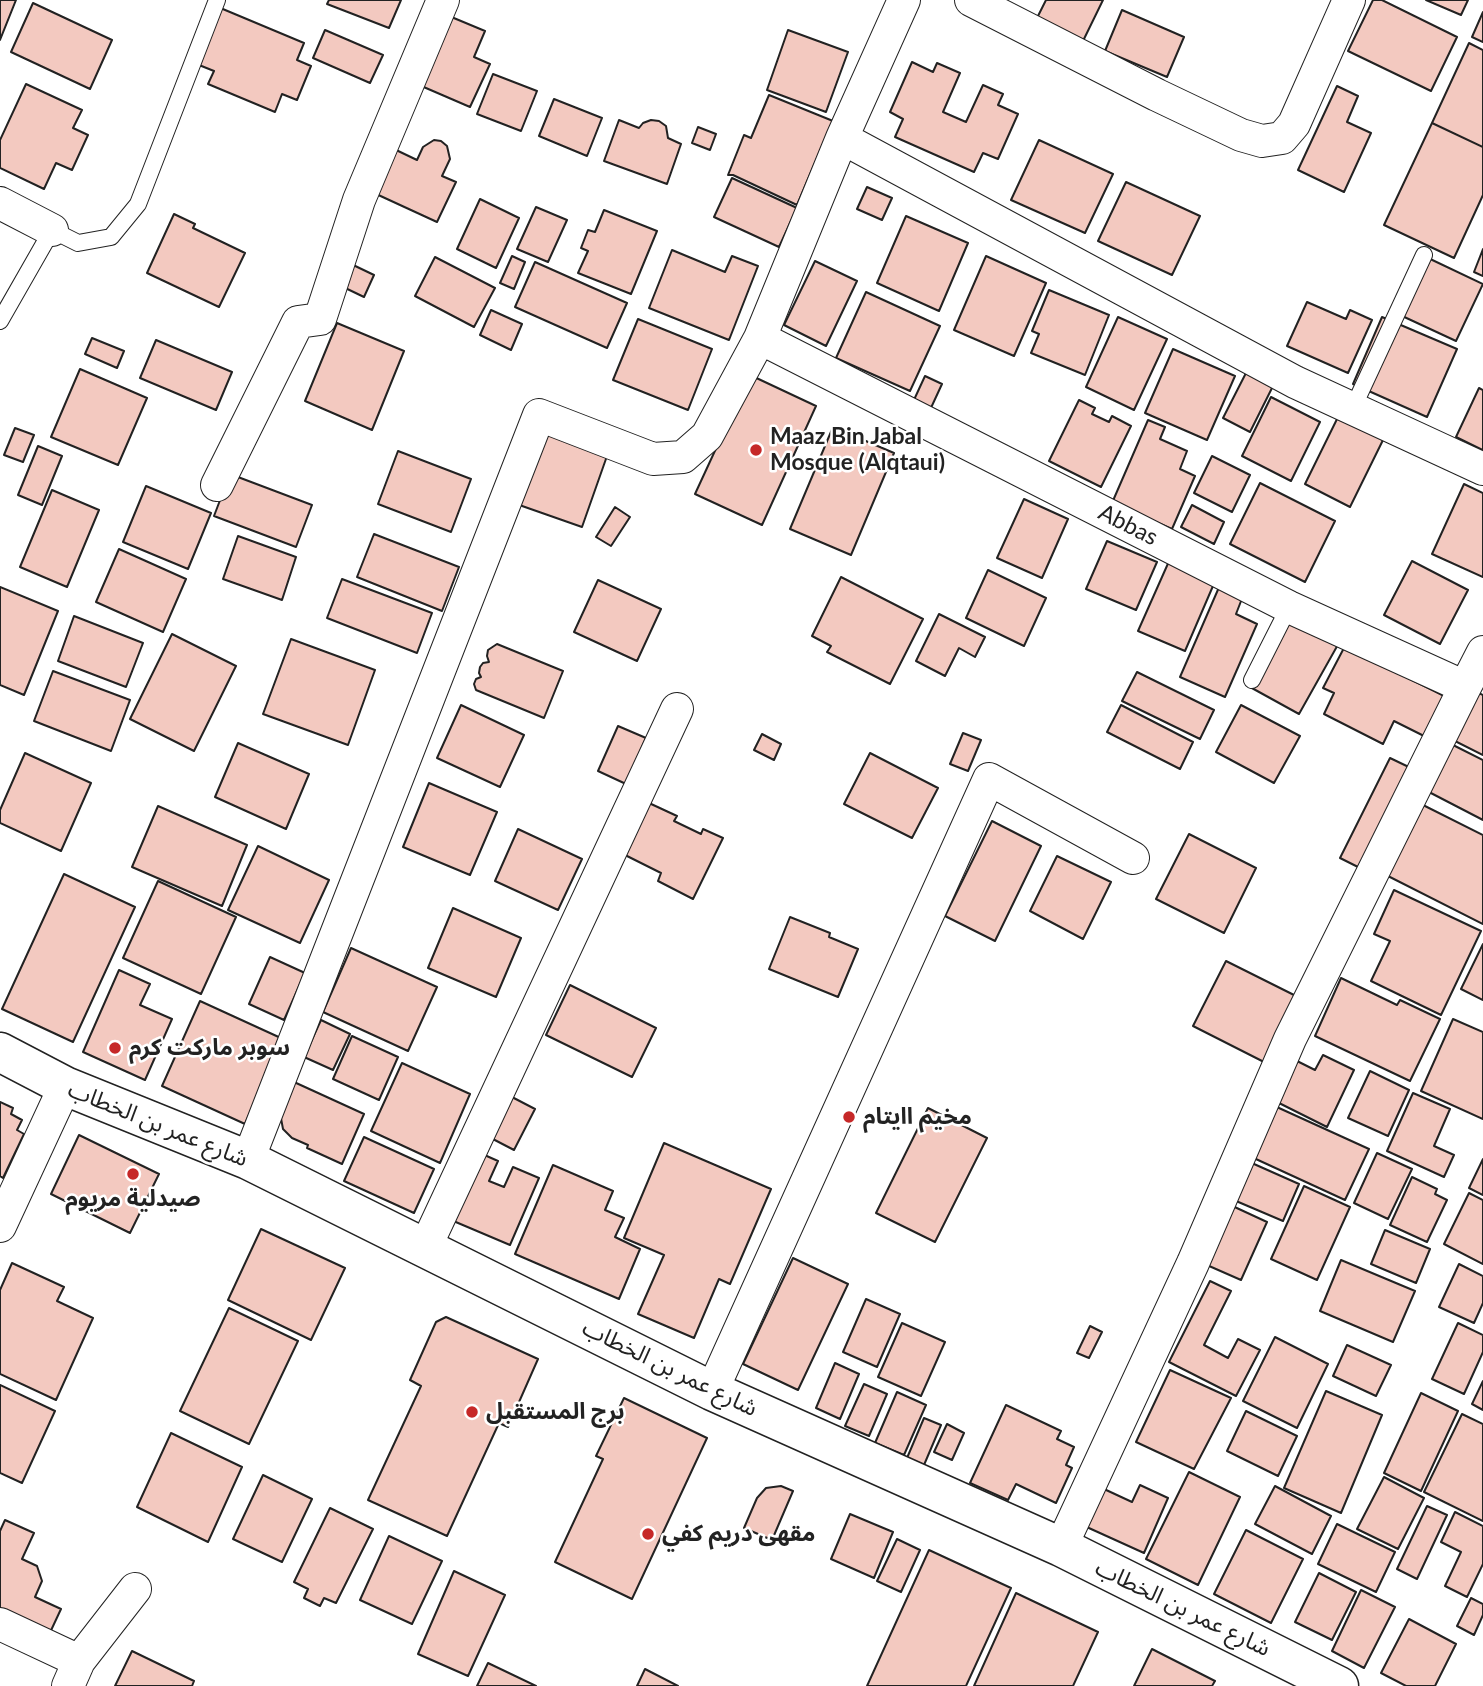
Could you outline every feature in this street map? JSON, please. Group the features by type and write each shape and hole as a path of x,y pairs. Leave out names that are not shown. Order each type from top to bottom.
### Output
{"street":[{"path":"217,485 298,322 320,319 359,200 443,0"},
{"path":"248,1160 540,415 653,460 683,457 707,436 760,338 842,138 904,0"},
{"path":"971,0 1157,95 1241,135 1262,141 1282,138 1294,124 1349,0"},
{"path":"842,138 1294,382 1483,469"},
{"path":"0,204 52,230"},
{"name":"Abbas","path":"760,338 1289,607 1465,687"},
{"path":"1061,1548 1194,1263 1290,1039 1483,652"},
{"path":"425,1248 677,709"},
{"path":"712,1391 989,779 1133,858"},
{"name":"شارع عمر بن الخطاب","path":"0,1052 65,1086 248,1160 712,1391 1061,1548 1339,1686"},
{"path":"0,1226 65,1086"},
{"path":"0,1624 74,1673 135,1589"}],"lane":[{"path":"0,321 52,230 78,243 111,237 138,204 217,0"},
{"path":"1353,408 1423,255"},
{"path":"1252,680 1289,607"}],"building":[{"path":"0,0 16,0 0,40"},
{"path":"329,0 401,0 389,28 327,4"},
{"path":"1046,0 1103,0 1083,41 1037,18"},
{"path":"1373,0 1382,0 1457,37 1431,91 1348,51"},
{"path":"1426,0 1468,0 1461,15"},
{"path":"33,3 112,40 90,89 11,52"},
{"path":"218,7 304,43 297,60 311,66 297,100 282,94 275,112 208,84 214,71 194,63"},
{"path":"1122,10 1184,37 1167,77 1105,51"},
{"path":"1483,12 1483,42 1472,37"},
{"path":"449,16 485,31 474,57 490,64 470,107 419,85"},
{"path":"325,30 383,55 370,83 313,58"},
{"path":"788,30 848,52 826,112 767,90"},
{"path":"1469,43 1483,50 1483,147 1432,123"},
{"path":"912,62 933,72 937,63 960,73 943,112 966,122 983,85 1003,94 998,105 1018,114 998,159 983,153 974,172 895,137 903,119 890,112"},
{"path":"493,74 537,91 521,131 477,114"},
{"path":"26,84 82,110 73,128 88,135 72,170 56,163 44,189 0,168 0,140"},
{"path":"1337,86 1358,96 1347,122 1371,133 1344,192 1298,170"},
{"path":"769,95 833,121 797,205 728,175 744,135 751,138"},
{"path":"554,99 602,118 587,156 539,136"},
{"path":"619,120 639,128 651,120 659,121 666,126 668,138 681,144 667,184 604,161"},
{"path":"1432,123 1483,147 1483,195 1454,258 1384,225"},
{"path":"698,127 716,134 710,150 692,143"},
{"path":"434,140 447,146 450,159 442,176 456,182 437,222 374,193 394,149 417,160 423,147"},
{"path":"1039,140 1113,174 1085,233 1011,200"},
{"path":"732,178 797,208 779,247 714,217"},
{"path":"1126,182 1200,216 1172,275 1098,241"},
{"path":"867,187 892,198 882,220 857,209"},
{"path":"480,199 519,218 496,268 457,249"},
{"path":"536,207 567,220 548,262 517,249"},
{"path":"604,210 657,231 631,294 578,273 588,251 581,248 588,230 595,232"},
{"path":"174,214 195,224 193,228 245,253 219,307 147,273"},
{"path":"906,216 968,243 939,311 877,283"},
{"path":"1483,249 1483,276 1474,272"},
{"path":"672,250 725,272 732,256 758,266 729,340 649,308"},
{"path":"512,256 525,262 514,289 500,283"},
{"path":"986,256 1046,283 1014,356 954,330"},
{"path":"435,257 495,288 474,327 415,296"},
{"path":"1426,257 1483,284 1456,341 1400,315"},
{"path":"815,261 857,281 826,346 784,325"},
{"path":"535,262 627,303 607,348 515,307"},
{"path":"349,263 374,275 364,297 339,285"},
{"path":"1049,290 1109,315 1085,375 1031,353 1039,334 1032,331"},
{"path":"866,292 940,326 910,391 836,358"},
{"path":"1307,302 1346,319 1350,310 1372,320 1348,373 1287,346"},
{"path":"491,310 522,324 511,350 480,335"},
{"path":"1118,317 1167,339 1134,410 1086,387"},
{"path":"1382,317 1457,349 1427,417 1353,384"},
{"path":"638,319 712,349 688,410 613,380"},
{"path":"337,323 404,351 372,430 305,401"},
{"path":"92,338 124,351 117,368 85,354"},
{"path":"156,340 232,372 216,410 140,378"},
{"path":"1173,349 1235,376 1207,440 1145,413"},
{"path":"80,369 147,398 118,465 51,437"},
{"path":"1247,371 1274,384 1250,432 1223,418"},
{"name":"Maaz Bin Jabal Mosque (Alqtaui)","path":"750,375 816,406 762,525 695,494"},
{"path":"925,376 942,384 930,410 913,402"},
{"path":"1479,388 1483,390 1483,450 1456,437"},
{"path":"1271,397 1320,422 1291,481 1242,456"},
{"path":"1079,400 1095,408 1092,414 1109,422 1112,416 1131,426 1101,487 1049,461"},
{"path":"1339,415 1384,438 1350,507 1305,484"},
{"path":"1148,420 1165,427 1160,439 1187,451 1180,469 1195,476 1172,529 1112,503"},
{"path":"833,427 894,453 851,555 790,529"},
{"path":"15,428 34,435 23,462 4,455"},
{"path":"530,428 607,456 582,527 505,500"},
{"path":"38,446 62,456 42,505 18,495"},
{"path":"398,451 471,479 451,532 378,504"},
{"path":"1212,456 1250,475 1232,512 1194,493"},
{"path":"230,474 312,505 296,547 214,516"},
{"path":"1260,483 1335,521 1305,582 1230,544"},
{"path":"1464,484 1483,493 1483,577 1432,554"},
{"path":"146,486 211,513 188,569 123,542"},
{"path":"52,490 99,510 67,587 20,567"},
{"path":"1024,499 1068,519 1042,578 997,558"},
{"path":"1192,505 1224,522 1214,544 1181,527"},
{"path":"615,507 630,517 611,546 596,537"},
{"path":"374,534 459,567 442,611 357,577"},
{"path":"238,536 296,557 282,600 223,579"},
{"path":"1107,541 1157,562 1136,610 1086,589"},
{"path":"119,549 186,579 163,632 96,602"},
{"path":"1170,559 1216,579 1185,651 1138,631"},
{"path":"1412,561 1468,590 1440,644 1384,615"},
{"path":"988,570 1046,598 1024,646 966,618"},
{"path":"841,577 923,619 890,684 827,652 831,646 812,636"},
{"path":"342,579 432,613 417,653 327,618"},
{"path":"598,580 661,609 637,661 574,632"},
{"path":"1220,585 1243,596 1236,614 1257,624 1225,697 1180,677"},
{"path":"0,587 58,611 24,695 0,685"},
{"path":"939,614 985,637 975,657 959,648 945,676 916,661"},
{"path":"1291,614 1340,641 1299,714 1250,687"},
{"path":"74,616 143,643 126,687 58,661"},
{"path":"172,634 236,666 194,751 130,719"},
{"path":"291,639 375,670 348,745 263,714"},
{"path":"497,644 563,671 544,718 476,690 474,684 476,679 481,677 480,667 489,662 488,650"},
{"path":"1345,646 1452,700 1432,740 1394,721 1383,744 1324,714 1334,693 1323,688"},
{"path":"53,671 130,700 111,751 34,721"},
{"path":"1137,672 1214,710 1200,739 1122,701"},
{"path":"1471,689 1483,695 1483,755 1447,737"},
{"path":"461,705 524,735 500,787 437,758"},
{"path":"1121,705 1193,742 1180,769 1107,732"},
{"path":"1241,705 1300,736 1274,783 1216,752"},
{"path":"618,726 646,738 626,784 598,771"},
{"path":"963,733 981,740 968,771 950,764"},
{"path":"762,734 781,744 774,760 754,750"},
{"path":"238,743 309,774 286,829 215,797"},
{"path":"1451,744 1483,760 1483,820 1427,791"},
{"path":"25,753 91,783 61,851 0,823 0,810"},
{"path":"870,753 938,788 912,838 844,804"},
{"path":"1390,758 1415,770 1366,871 1340,858"},
{"path":"429,783 497,812 470,875 403,847"},
{"path":"1417,802 1483,835 1483,924 1382,873"},
{"path":"649,803 677,816 674,821 701,834 703,829 723,838 693,899 658,881 661,873 623,854"},
{"path":"158,806 247,845 222,906 132,867"},
{"path":"992,821 1041,846 995,941 945,916"},
{"path":"518,829 582,859 558,910 495,881"},
{"path":"1189,834 1256,868 1224,933 1156,899"},
{"path":"258,846 329,880 300,943 228,910"},
{"path":"1057,856 1111,882 1083,939 1030,911"},
{"path":"64,874 135,907 73,1042 2,1009"},
{"path":"158,881 236,917 201,994 123,958"},
{"path":"1394,890 1481,931 1441,1015 1371,981 1390,941 1374,934"},
{"path":"453,908 521,938 496,997 428,968"},
{"path":"790,917 830,933 829,937 858,949 838,997 769,969"},
{"path":"1483,944 1483,1000 1461,989"},
{"path":"351,948 437,987 408,1051 323,1012"},
{"path":"270,957 305,973 284,1020 249,1004"},
{"path":"1226,961 1296,996 1264,1062 1193,1026"},
{"path":"119,970 150,984 140,1005 172,1019 145,1080 83,1052"},
{"path":"1341,978 1397,1005 1400,1000 1440,1019 1410,1081 1315,1036"},
{"path":"570,985 656,1028 632,1077 546,1035"},
{"path":"200,1001 283,1039 245,1124 162,1086"},
{"path":"1453,1019 1483,1032 1483,1119 1421,1091"},
{"path":"321,1020 350,1034 333,1070 304,1057"},
{"path":"352,1036 398,1057 379,1100 333,1079"},
{"path":"1323,1055 1354,1070 1327,1127 1269,1098 1289,1057 1315,1070"},
{"path":"402,1063 470,1094 440,1163 371,1131"},
{"path":"1370,1071 1409,1090 1388,1136 1348,1118"},
{"path":"294,1082 364,1114 342,1164 307,1148 308,1145 292,1138 283,1129 280,1113"},
{"path":"1413,1093 1450,1109 1434,1146 1454,1155 1444,1177 1387,1151"},
{"path":"510,1096 535,1109 514,1150 489,1137"},
{"path":"0,1102 13,1108 11,1114 22,1120 17,1130 24,1134 3,1178 0,1176"},
{"path":"1268,1103 1369,1149 1345,1200 1245,1154"},
{"path":"928,1108 987,1138 935,1242 876,1213"},
{"path":"79,1135 159,1174 130,1233 51,1194"},
{"path":"364,1137 434,1169 414,1213 344,1181"},
{"path":"664,1143 771,1189 730,1284 719,1279 694,1338 638,1314 664,1255 624,1238"},
{"path":"480,1153 498,1161 489,1181 504,1187 513,1167 539,1178 510,1245 451,1220"},
{"path":"1377,1153 1412,1169 1388,1219 1354,1203"},
{"path":"1483,1159 1483,1195 1469,1188"},
{"path":"1245,1160 1299,1184 1283,1221 1229,1198"},
{"path":"553,1165 613,1191 605,1210 624,1218 615,1237 640,1249 619,1299 515,1254"},
{"path":"1412,1177 1437,1189 1435,1194 1447,1200 1427,1242 1390,1225"},
{"path":"1304,1186 1350,1207 1317,1280 1271,1259"},
{"path":"1469,1193 1483,1200 1483,1264 1444,1244"},
{"path":"1226,1203 1267,1222 1241,1280 1200,1262"},
{"path":"261,1229 345,1268 311,1340 228,1300"},
{"path":"1385,1230 1430,1249 1416,1283 1371,1264"},
{"path":"793,1258 848,1284 798,1390 743,1364"},
{"path":"1341,1260 1415,1291 1393,1342 1320,1311"},
{"path":"12,1263 64,1287 57,1301 93,1318 56,1400 0,1374 0,1290"},
{"path":"1459,1264 1483,1276 1483,1303 1474,1323 1439,1307"},
{"path":"1210,1281 1231,1291 1204,1345 1228,1358 1238,1339 1260,1350 1236,1396 1169,1362"},
{"path":"866,1299 900,1314 877,1367 843,1352"},
{"path":"229,1308 298,1341 249,1444 180,1411"},
{"path":"446,1317 538,1359 508,1427 499,1423 447,1536 368,1500 421,1386 410,1380 436,1322"},
{"path":"902,1323 945,1342 921,1396 878,1377"},
{"path":"1458,1323 1483,1335 1483,1352 1464,1394 1432,1379"},
{"path":"1090,1326 1102,1332 1089,1358 1077,1353"},
{"path":"1275,1337 1328,1364 1297,1428 1243,1401"},
{"path":"1347,1345 1391,1365 1376,1396 1333,1376"},
{"path":"835,1363 859,1374 840,1419 816,1408"},
{"path":"1170,1370 1231,1398 1194,1469 1136,1442"},
{"path":"1483,1381 1483,1410 1472,1404"},
{"path":"864,1384 887,1394 869,1436 845,1426"},
{"path":"0,1385 55,1411 22,1483 0,1473"},
{"path":"1326,1391 1382,1415 1341,1513 1284,1488"},
{"path":"897,1392 926,1405 904,1455 875,1443"},
{"path":"1421,1393 1458,1411 1421,1491 1384,1473"},
{"path":"624,1398 707,1438 632,1599 555,1562 603,1459 596,1456"},
{"path":"1006,1405 1061,1431 1057,1439 1074,1447 1066,1465 1072,1468 1056,1503 1016,1484 1008,1500 970,1483"},
{"path":"1246,1411 1297,1436 1278,1476 1227,1451"},
{"path":"1462,1414 1483,1424 1483,1521 1424,1492"},
{"path":"924,1418 941,1425 924,1465 907,1458"},
{"path":"947,1424 964,1433 952,1460 934,1452"},
{"path":"171,1433 242,1467 208,1542 137,1507"},
{"path":"1189,1472 1240,1497 1198,1585 1146,1559"},
{"path":"263,1475 312,1499 282,1562 233,1539"},
{"path":"1384,1477 1424,1498 1398,1549 1357,1529"},
{"path":"1140,1485 1168,1498 1144,1553 1069,1519 1104,1489 1132,1502"},
{"path":"781,1486 793,1491 772,1540 744,1528 757,1498 766,1488"},
{"path":"1275,1486 1331,1516 1312,1554 1255,1524"},
{"path":"1427,1506 1447,1515 1417,1579 1397,1569"},
{"path":"330,1508 373,1529 336,1603 324,1598 320,1606 304,1598 308,1589 294,1582"},
{"path":"1455,1512 1483,1526 1483,1564 1467,1597 1445,1586 1461,1552 1441,1542"},
{"path":"850,1514 893,1532 874,1578 831,1559"},
{"path":"5,1520 34,1533 22,1559 37,1566 42,1581 35,1597 61,1609 47,1639 0,1617 0,1531"},
{"path":"1337,1524 1395,1552 1376,1592 1318,1564"},
{"path":"1246,1530 1303,1559 1271,1623 1214,1594"},
{"path":"389,1536 442,1561 412,1624 360,1600"},
{"path":"897,1539 920,1550 901,1592 877,1581"},
{"path":"929,1550 1011,1588 966,1686 867,1686"},
{"path":"454,1571 505,1595 468,1676 418,1654"},
{"path":"1319,1573 1356,1592 1332,1640 1295,1622"},
{"path":"1361,1590 1395,1607 1364,1668 1332,1651"},
{"path":"1016,1593 1098,1632 1073,1686 974,1686"},
{"path":"1471,1598 1483,1604 1483,1615 1474,1635 1457,1626"},
{"path":"1409,1619 1456,1644 1435,1686 1406,1686 1381,1673"},
{"path":"1152,1649 1215,1681 1212,1686 1134,1686"},
{"path":"132,1651 194,1681 192,1686 115,1686"},
{"path":"488,1663 536,1686 477,1686"},
{"path":"645,1669 678,1686 637,1686"}],"place":[{"name":"Maaz Bin Jabal Mosque (Alqtaui)","path":"756,450"},
{"name":"سوبر ماركت كرم","path":"115,1048"},
{"name":"مخيم اايتام","path":"849,1117"},
{"name":"صيدلية مريوم","path":"133,1174"},
{"name":"برج المستقبل","path":"472,1412"},
{"name":"مقهى دريم كفي","path":"648,1534"}]}
